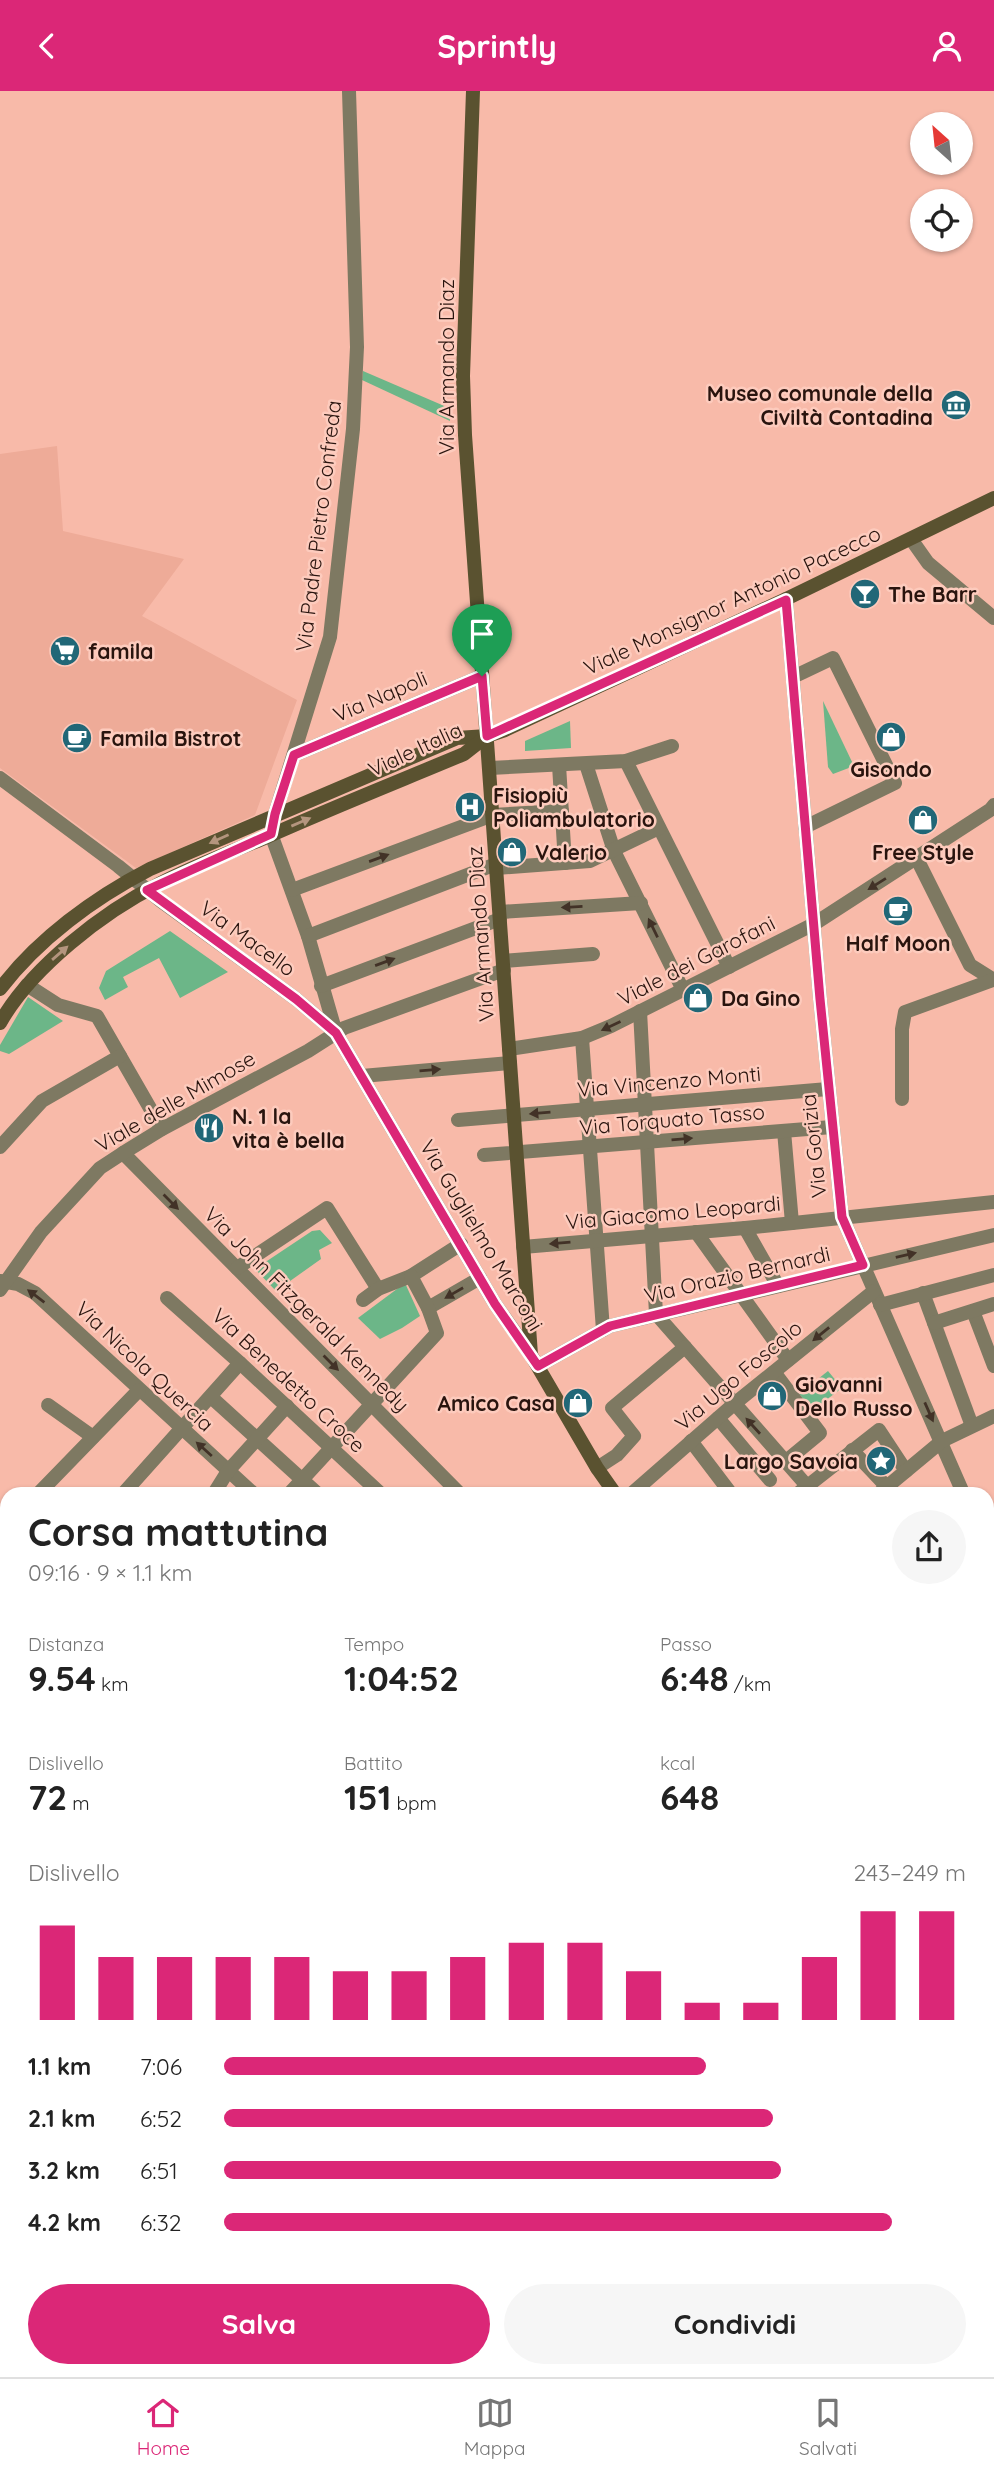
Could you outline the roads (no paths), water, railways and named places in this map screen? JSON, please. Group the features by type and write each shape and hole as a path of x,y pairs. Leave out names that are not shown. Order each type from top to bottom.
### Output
{"main road":[{"name":"Via Armando Diaz","path":"473,91 463,376 513,1115 535,1360"},
{"name":"Viale Monsignor Antonio Pacecco","path":"487,736 786,600 994,498"},
{"name":"Viale Italia","path":"0,989 55,933 132,878 275,814 457,738 487,736"},
{"name":"Viale Italia","path":"0,1023 27,985 69,945 147,890 271,834 464,754 487,736"},
{"name":"Via Guglielmo Marconi","path":"535,1360 610,1487"}],"street":[{"name":"Via Padre Pietro Confreda","path":"271,834 330,637 353,429 356,347 349,91"},
{"path":"911,539 928,563 994,618"},
{"name":"Via Gorizia","path":"786,600 828,1089 842,1217 942,1441 958,1487"},
{"path":"793,677 833,658 895,783 805,827"},
{"name":"Via Napoli","path":"294,755 482,676"},
{"path":"490,768 626,761 672,746"},
{"path":"626,761 729,967"},
{"path":"586,764 614,851 683,989"},
{"path":"559,765 565,863"},
{"name":"Via Macello","path":"0,778 296,999 336,1033"},
{"name":"Viale dei Garofani","path":"362,1076 509,1056 582,1038 814,924 993,810"},
{"path":"292,890 493,815 562,811"},
{"path":"307,936 496,866 590,861 659,828"},
{"path":"271,834 292,890 336,1033"},
{"path":"917,859 971,965 994,980"},
{"path":"321,986 500,916 640,903"},
{"name":"Viale delle Mimose","path":"1,1284 41,1231 100,1168 162,1129 308,1051 336,1033 504,966 593,954"},
{"path":"902,1099 902,1029 905,1012 994,980"},
{"path":"27,985 58,1005 97,1016 162,1129"},
{"path":"640,1011 656,1314 785,1462 802,1487"},
{"name":"Via Guglielmo Marconi","path":"336,1033 495,1304 535,1360"},
{"path":"582,1038 603,1330"},
{"path":"0,1147 42,1101 120,1056"},
{"name":"Via Vincenzo Monti","path":"458,1120 828,1089"},
{"name":"Via Torquato Tasso","path":"484,1156 832,1128"},
{"path":"784,1131 792,1223"},
{"name":"Via John Fitzgerald Kennedy","path":"122,1153 453,1487"},
{"name":"Via Giacomo Leopardi","path":"523,1247 745,1228 994,1202"},
{"path":"237,1268 327,1208 379,1289"},
{"path":"745,1228 778,1286"},
{"path":"696,1232 788,1360"},
{"name":"Via Orazio Bernardi","path":"535,1360 603,1330 656,1314 994,1235"},
{"path":"363,1300 379,1289 411,1276 461,1244"},
{"path":"880,1305 994,1275"},
{"path":"295,1487 437,1333 428,1308 411,1276"},
{"path":"428,1308 480,1278"},
{"name":"Via Nicola Quercia","path":"1,1284 18,1284 35,1293 246,1487"},
{"name":"Via Ugo Foscolo","path":"639,1487 734,1404 874,1290"},
{"path":"923,1293 972,1426"},
{"name":"Via Benedetto Croce","path":"167,1298 374,1487"},
{"path":"934,1323 994,1304"},
{"path":"973,1311 994,1366"},
{"path":"597,1468 617,1455 634,1436 612,1408 685,1347"},
{"path":"129,1487 240,1363"},
{"path":"774,1372 820,1433 785,1462"},
{"path":"45,1487 139,1389"},
{"path":"211,1397 310,1487"},
{"path":"48,1405 93,1437"},
{"path":"218,1487 228,1471 288,1406"},
{"path":"887,1487 942,1441 994,1416"},
{"path":"718,1418 770,1481"},
{"path":"811,1487 852,1450 879,1430 906,1471"},
{"path":"691,1441 726,1487"},
{"path":"852,1450 879,1487"}],"place":[{"name":"Museo comunale della Civiltà Contadina","path":"956,405"},
{"name":"The Barr","path":"865,594"},
{"name":"famila","path":"65,651"},
{"name":"Gisondo","path":"891,737"},
{"name":"Famila Bistrot","path":"77,738"},
{"name":"Fisiopiù Poliambulatorio","path":"470,807"},
{"name":"Free Style","path":"923,820"},
{"name":"Valerio","path":"512,852"},
{"name":"Half Moon","path":"898,911"},
{"name":"Da Gino","path":"698,998"},
{"name":"N. 1 la vita è bella","path":"209,1128"},
{"name":"Giovanni Dello Russo","path":"772,1396"},
{"name":"Amico Casa","path":"578,1403"},
{"name":"Largo Savoia","path":"881,1461"}]}
